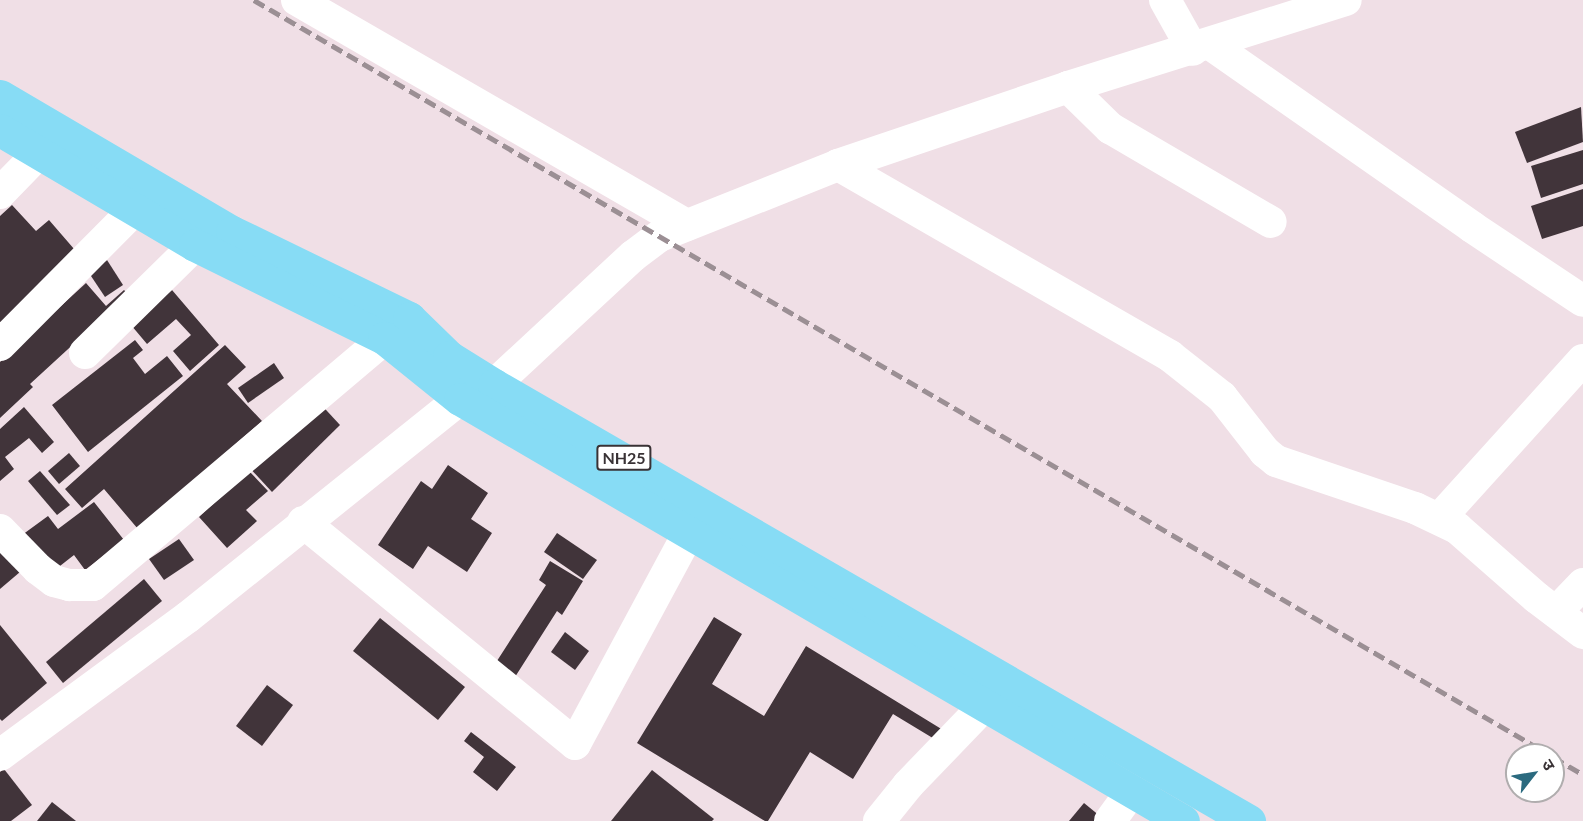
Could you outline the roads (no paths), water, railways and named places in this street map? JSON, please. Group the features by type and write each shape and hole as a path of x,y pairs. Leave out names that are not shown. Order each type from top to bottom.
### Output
{"main road":[{"name":"NH25","path":"0,96 232,232 409,318 449,357 494,385 1249,821"},
{"name":"NH25","path":"0,130 195,245 384,338 460,399 1183,821"}],"street":[{"path":"297,0 687,225"},
{"path":"1165,0 1201,47 1583,302"},
{"path":"494,385 633,255 660,236 838,165 1068,87 1346,0"},
{"path":"1068,87 1110,128 1271,222"},
{"path":"0,193 39,153"},
{"path":"838,165 1170,356 1222,397 1265,452 1276,460 1440,518 1457,528 1583,633"},
{"path":"0,345 135,209"},
{"path":"85,353 195,245"},
{"path":"0,530 38,569 54,581 69,585 93,585 409,318"},
{"path":"1440,518 1583,360"},
{"path":"0,755 188,617 303,522 460,399"},
{"path":"303,522 575,744 688,534"},
{"path":"1556,612 1583,584"},
{"path":"879,821 908,785 984,706"},
{"path":"1110,821 1131,792"}],"railway":[{"path":"254,0 1529,743"},
{"path":"1565,764 1583,774"}]}
